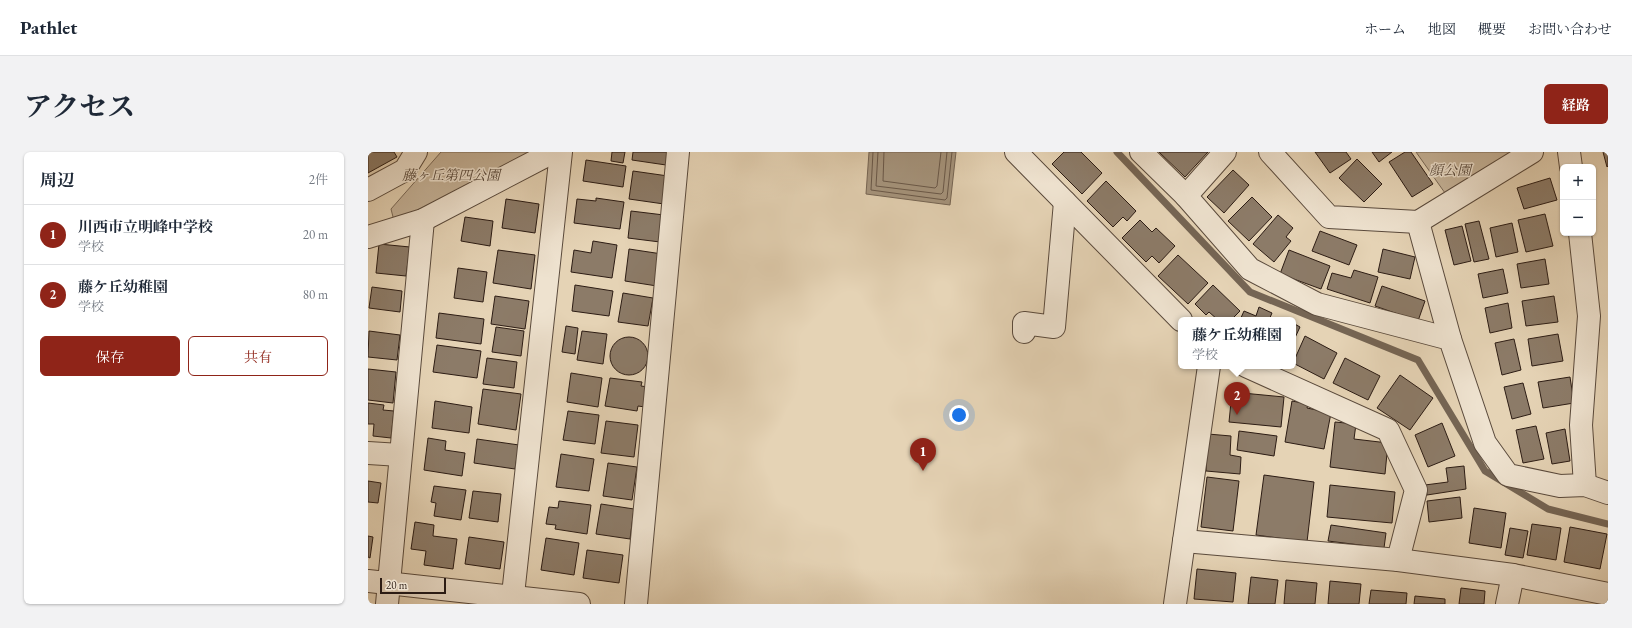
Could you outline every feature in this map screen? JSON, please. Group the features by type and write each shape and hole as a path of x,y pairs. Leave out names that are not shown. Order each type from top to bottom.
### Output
{"street":[{"path":"368,190 371,190 405,170 416,152"},
{"path":"368,237 423,220 552,152"},
{"path":"512,600 561,152"},
{"path":"636,604 678,152"},
{"path":"1016,152 1178,317"},
{"path":"1142,152 1186,196 1250,269 1317,304 1450,339"},
{"path":"1186,196 1225,152"},
{"path":"1272,153 1329,217 1418,222 1532,152"},
{"path":"1569,152 1571,164"},
{"path":"1024,332 1024,323 1054,327 1065,202"},
{"path":"388,594 423,220"},
{"path":"1418,222 1450,339 1485,443 1508,475 1560,486 1585,485 1608,493"},
{"path":"1580,236 1589,316 1581,425 1585,485"},
{"path":"1175,604 1209,369"},
{"path":"1253,369 1388,430 1416,490 1398,560"},
{"path":"368,453 400,455"},
{"path":"1184,542 1398,560 1513,575 1608,594"},
{"path":"1507,604 1513,575"},
{"path":"368,581 388,594 579,604"}],"green space":[{"name":"藤ヶ丘第四公園","path":"441,152 549,152 395,225 391,209"},
{"name":"顔公園","path":"1416,152 1514,152 1445,193"}],"water":[{"path":"869,152 956,152 950,205 866,194"}],"building":[{"path":"368,152 394,152 397,157 368,173"},
{"path":"612,152 625,152 623,163 611,161"},
{"path":"633,152 668,152 666,165 632,160"},
{"path":"1064,152 1081,152 1102,173 1082,194 1052,164"},
{"path":"1159,152 1208,152 1185,177"},
{"path":"1315,152 1346,152 1351,159 1330,173"},
{"path":"1372,152 1392,152 1379,162"},
{"path":"1405,152 1411,152 1433,184 1412,197 1389,162"},
{"path":"1603,152 1608,152 1607,167"},
{"path":"1357,159 1382,184 1364,202 1339,178"},
{"path":"586,160 626,166 623,187 583,181"},
{"path":"1233,170 1249,185 1224,213 1207,197"},
{"path":"633,171 668,176 664,204 629,199"},
{"path":"1550,178 1557,200 1524,209 1517,188"},
{"path":"1106,181 1136,211 1127,221 1123,217 1113,227 1087,201"},
{"path":"1252,197 1272,217 1249,241 1228,221"},
{"path":"596,198 624,202 620,229 574,223 577,199 596,201"},
{"path":"506,199 539,204 535,233 502,228"},
{"path":"631,211 664,215 660,242 628,238"},
{"path":"1545,214 1553,246 1526,252 1518,220"},
{"path":"1278,215 1293,228 1286,237 1291,241 1274,262 1253,244"},
{"path":"465,217 493,221 490,246 461,241"},
{"path":"1140,220 1152,232 1156,228 1175,246 1159,263 1152,256 1146,262 1122,238"},
{"path":"1479,221 1489,259 1474,262 1465,224"},
{"path":"1512,223 1518,252 1496,257 1490,228"},
{"path":"1462,226 1471,261 1454,265 1445,230"},
{"path":"1320,231 1357,245 1349,265 1312,251"},
{"path":"593,241 617,245 612,278 571,272 574,250 591,253"},
{"path":"379,244 410,247 406,276 376,273"},
{"path":"629,249 662,254 657,286 625,281"},
{"path":"1383,249 1415,257 1410,279 1378,272"},
{"path":"498,250 535,255 531,289 493,283"},
{"path":"1289,250 1330,266 1321,289 1280,274"},
{"path":"1178,255 1208,283 1188,304 1158,276"},
{"path":"1545,259 1549,284 1521,288 1517,264"},
{"path":"458,268 487,272 483,302 454,298"},
{"path":"1503,269 1508,293 1483,298 1478,274"},
{"path":"1354,270 1378,277 1370,303 1327,289 1332,273 1351,278"},
{"path":"575,285 613,291 609,316 572,311"},
{"path":"1213,285 1240,311 1234,317 1215,317 1209,312 1206,315 1195,304"},
{"path":"1382,286 1425,301 1418,321 1375,306"},
{"path":"372,287 402,291 400,312 369,308"},
{"path":"623,293 653,298 648,326 618,322"},
{"path":"495,296 529,301 525,329 491,324"},
{"path":"1554,296 1558,322 1526,326 1522,301"},
{"path":"1508,303 1512,328 1490,333 1485,308"},
{"path":"1259,307 1272,313 1270,317 1241,317 1244,311 1256,316"},
{"path":"439,313 484,319 481,344 436,338"},
{"path":"1296,325 1300,327 1296,336"},
{"path":"566,326 578,328 575,354 562,352"},
{"path":"496,327 524,331 521,356 492,352"},
{"path":"369,331 400,335 397,360 368,357"},
{"path":"582,331 607,334 603,364 577,360"},
{"path":"1558,334 1563,361 1532,366 1528,339"},
{"path":"1305,336 1337,353 1324,379 1296,365 1296,356"},
{"path":"629,337 639,340 645,346 648,356 645,366 639,372 629,375 619,372 613,366 610,356 613,346 619,340"},
{"path":"1514,339 1521,370 1502,375 1495,343"},
{"path":"437,345 481,351 477,378 433,372"},
{"path":"487,358 517,362 514,388 483,384"},
{"path":"1345,358 1380,376 1368,400 1333,383"},
{"path":"368,369 396,372 393,403 368,400"},
{"path":"571,373 602,378 598,407 567,402"},
{"path":"1400,375 1433,398 1410,430 1377,408"},
{"path":"1570,377 1574,403 1543,408 1538,382"},
{"path":"610,378 642,382 641,386 648,387 645,407 638,406 637,411 605,406"},
{"path":"1523,383 1531,414 1512,419 1504,387"},
{"path":"483,389 521,394 516,430 478,424"},
{"path":"1232,392 1284,397 1281,427 1229,422"},
{"path":"435,401 472,407 469,433 432,428"},
{"path":"1292,401 1308,404 1307,408 1331,413 1324,449 1285,442"},
{"path":"368,403 384,405 383,410 394,411 391,438 373,436 374,424 368,424"},
{"path":"568,411 599,415 595,444 563,440"},
{"path":"606,421 638,425 634,457 601,453"},
{"path":"1335,422 1356,424 1354,439 1388,443 1385,474 1330,467"},
{"path":"1442,423 1455,456 1428,467 1415,435"},
{"path":"1536,426 1544,459 1523,463 1516,430"},
{"path":"1565,429 1570,461 1552,464 1546,433"},
{"path":"1239,431 1277,436 1274,456 1237,450"},
{"path":"1208,434 1231,436 1230,455 1241,457 1240,474 1206,471"},
{"path":"428,438 446,441 445,450 465,453 462,476 424,470"},
{"path":"477,439 519,445 515,469 474,463"},
{"path":"561,454 594,459 589,491 556,487"},
{"path":"608,463 637,467 632,500 603,496"},
{"path":"1464,466 1466,489 1427,495 1425,485 1448,482 1446,468"},
{"path":"1264,475 1314,482 1307,542 1256,535"},
{"path":"1207,477 1239,481 1233,531 1201,527"},
{"path":"368,481 381,483 378,503 368,502"},
{"path":"1330,485 1395,492 1392,523 1327,517"},
{"path":"434,486 466,490 461,520 434,516 436,503 431,502"},
{"path":"473,491 501,494 498,522 469,518"},
{"path":"1460,497 1462,518 1429,522 1427,501"},
{"path":"559,501 591,505 587,534 555,529 556,525 546,524 549,507 558,508"},
{"path":"601,504 634,509 630,539 596,534"},
{"path":"1474,508 1506,513 1501,548 1469,543"},
{"path":"415,522 434,525 433,536 457,539 453,569 424,565 426,551 411,549"},
{"path":"1532,524 1561,528 1556,560 1527,555"},
{"path":"1331,525 1386,533 1384,548 1328,541"},
{"path":"1570,527 1607,534 1600,569 1564,562"},
{"path":"1510,528 1528,531 1523,558 1505,555"},
{"path":"368,536 373,537 370,558 368,557"},
{"path":"469,537 504,542 500,569 465,564"},
{"path":"546,538 579,543 574,575 541,570"},
{"path":"587,550 623,555 619,583 583,578"},
{"path":"1197,569 1236,573 1233,602 1194,599"},
{"path":"1251,577 1278,580 1275,604 1248,604"},
{"path":"1286,580 1317,583 1315,604 1284,604"},
{"path":"1330,581 1361,584 1359,604 1328,604"},
{"path":"1461,588 1485,591 1484,604 1459,604"},
{"path":"1371,590 1407,593 1406,604 1369,604"},
{"path":"1415,596 1445,599 1445,604 1414,604"}],"waterway":[{"path":"1117,152 1250,292 1418,360 1485,471 1548,509 1608,524"}],"place":[{"name":"藤ケ丘幼稚園","path":"1237,415"},
{"name":"川西市立明峰中学校","path":"923,471"}]}
